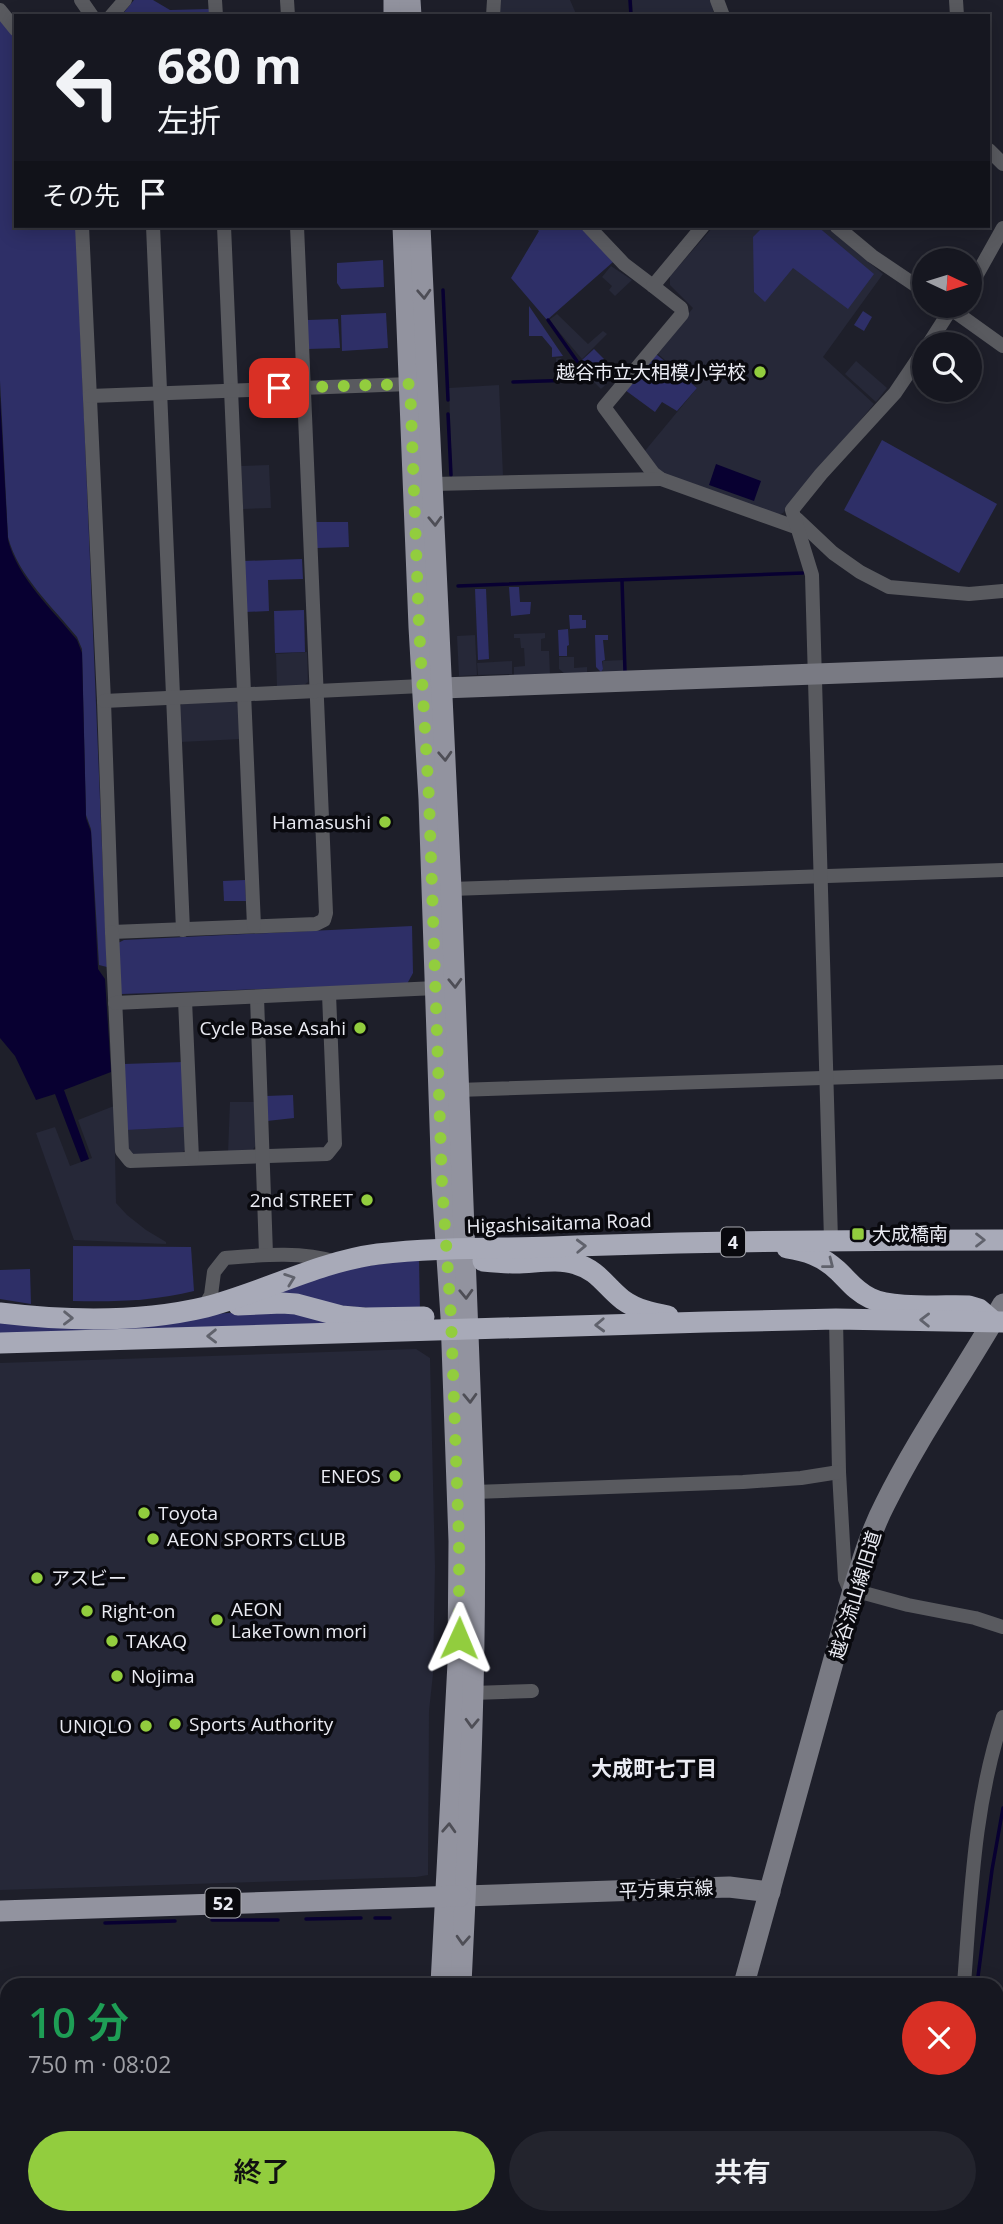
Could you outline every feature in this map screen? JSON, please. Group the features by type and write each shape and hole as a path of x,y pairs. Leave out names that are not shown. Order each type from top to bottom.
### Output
{"highway":[{"name":"Higashisaitama Road","path":"0,1313 40,1318 108,1318 204,1307 337,1262 376,1255 740,1242 1003,1240"},
{"name":"4","path":"740,1242 800,1250 819,1256 835,1268 853,1288 872,1299 897,1304 969,1306 1000,1316"},
{"name":"4","path":"458,1252 513,1263 562,1261 577,1264 599,1277 635,1307 651,1313 706,1322"},
{"name":"4","path":"204,1307 282,1303 310,1307 341,1316 457,1326"},
{"name":"4","path":"0,1343 457,1326 1000,1316"}],"main road":[{"path":"403,228 410,384 432,687 451,889 458,1090 459,1587 455,1896 461,1978"},
{"path":"420,228 433,484 432,687 436,988 458,1252"},
{"path":"442,1978 455,1896 473,1693 476,1583 474,1492 457,1326"},
{"name":"52","path":"0,1911 455,1896"}],"street":[{"path":"113,14 125,0"},
{"path":"0,10 14,28"},
{"path":"82,228 122,1151 130,1161 327,1154 335,1144 329,994"},
{"path":"153,228 183,930"},
{"path":"224,228 254,926"},
{"path":"113,932 316,924 324,920 326,913 297,228"},
{"path":"590,228 624,264 681,308 682,314 604,407 653,473 661,479"},
{"path":"653,286 701,228"},
{"path":"838,228 872,256 912,283"},
{"path":"982,266 1003,228"},
{"path":"966,318 1003,346"},
{"path":"831,1240 812,575 792,510 803,494 895,393 912,368"},
{"path":"90,396 410,384"},
{"path":"433,484 661,479 795,522 860,572 889,587 969,594 1003,591"},
{"path":"104,701 244,693 1003,667"},
{"path":"451,889 1003,870"},
{"path":"115,1003 436,988"},
{"path":"257,997 266,1254"},
{"path":"185,1000 192,1158"},
{"path":"458,1090 1003,1073"},
{"path":"204,1307 211,1295 214,1272 225,1258 266,1254 318,1256 337,1262"},
{"name":"越谷流山線旧道","path":"770,1892 853,1590 884,1506 1000,1316"},
{"path":"836,1320 839,1472 845,1580 848,1586 853,1590 908,1605 975,1618 1003,1627"},
{"path":"474,1492 743,1482 839,1472"},
{"path":"473,1693 532,1691"},
{"path":"964,1978 979,1818 985,1780 1003,1717"},
{"name":"平方東京線","path":"455,1896 729,1887 770,1892"},
{"path":"746,1978 770,1892"}],"shaded area":[{"path":"134,0 153,0 170,10 209,9 209,14 123,14"},
{"path":"501,0 570,0 576,14 499,14"},
{"path":"632,0 711,0 714,14 633,14"},
{"path":"0,19 14,36 14,228 76,228 107,967 99,965 91,829 86,815 82,649 77,637 19,565 8,537 0,381"},
{"path":"535,228 580,228 613,262 547,320 511,278 539,231"},
{"name":"越谷市立大相模小学校","path":"712,228 827,228 883,274 823,357 874,404 783,513 777,515 658,472 644,452 697,388 657,353 693,308 670,285 670,276"},
{"path":"762,228 819,228 874,274 848,309 793,268 765,302 754,292 753,237"},
{"path":"383,260 384,287 341,289 337,283 337,263"},
{"path":"611,266 632,280 615,296 609,290 612,286 602,277"},
{"path":"529,306 563,356 552,357 552,348 542,336 529,336"},
{"path":"863,311 872,317 864,331 854,325"},
{"path":"386,313 388,348 342,351 341,315"},
{"path":"557,314 588,344 603,331 607,334 582,359 549,320"},
{"path":"338,319 340,348 308,349 307,320"},
{"path":"594,349 604,359 591,372 582,360"},
{"path":"656,354 697,388 677,411 662,402 655,412 625,390"},
{"path":"556,358 561,358 574,377 557,378"},
{"path":"856,361 887,388 876,402 845,374"},
{"path":"601,364 614,377 601,389 588,376"},
{"path":"499,385 503,475 452,477 449,388"},
{"path":"0,396 8,540 19,568 77,640 82,653 86,818 91,832 98,969 105,979 111,1072 64,1090 89,1159 81,1162 55,1094 36,1100 15,1056 0,1038"},
{"path":"882,440 997,504 959,573 844,510"},
{"path":"716,464 761,481 754,501 709,485"},
{"path":"269,465 271,508 243,509 241,466"},
{"path":"316,522 348,522 349,547 317,548"},
{"path":"302,559 303,579 268,580 269,611 245,612 244,561"},
{"path":"509,587 519,587 520,602 531,602 530,614 511,616"},
{"path":"475,589 486,589 489,659 478,660"},
{"path":"304,610 305,652 275,653 274,611"},
{"path":"569,615 582,615 582,620 586,620 586,628 570,629"},
{"path":"568,629 567,656 559,656 558,630"},
{"path":"545,633 545,638 541,639 541,651 549,651 550,675 514,677 514,667 525,666 524,648 521,648 520,638 514,638 514,634"},
{"path":"475,635 477,675 459,676 457,636"},
{"path":"595,635 608,635 608,640 603,640 605,660 602,661 601,672 596,667"},
{"path":"307,652 308,682 303,686 277,687 276,654"},
{"path":"559,657 574,657 574,668 587,667 587,674 565,674 559,669"},
{"path":"624,660 624,673 601,672 603,661"},
{"path":"512,661 512,674 478,675 477,663"},
{"path":"233,700 239,705 241,739 180,742 178,709 184,701"},
{"path":"245,880 246,901 224,901 223,881"},
{"path":"412,926 413,973 407,984 120,993 118,943 124,940"},
{"path":"183,1062 185,1127 127,1130 124,1064"},
{"path":"293,1095 294,1118 267,1121 266,1096"},
{"path":"230,1102 254,1102 257,1144 251,1152 228,1153"},
{"path":"114,1106 116,1203 127,1215 166,1244 74,1240 36,1133 55,1127 70,1166 92,1158 78,1120"},
{"path":"185,1127 186,1149 181,1154 132,1156 127,1151 127,1130"},
{"path":"73,1246 191,1247 194,1291 134,1300 73,1301"},
{"path":"419,1259 420,1312 256,1299 336,1270"},
{"path":"30,1269 31,1304 0,1299 0,1270"},
{"path":"282,1309 364,1324 0,1338 0,1319 186,1316"},
{"name":"AEON LakeTown mori","path":"416,1349 430,1358 435,1567 433,1674 429,1711 428,1875 0,1890 0,1363"}],"waterway":[{"path":"630,0 631,14"},
{"path":"443,290 448,400"},
{"path":"548,320 586,374"},
{"path":"513,382 575,380"},
{"path":"448,414 451,475"},
{"path":"458,586 803,573"},
{"path":"622,580 625,672"},
{"path":"978,1978 1003,1808"},
{"path":"306,1919 361,1918"},
{"path":"375,1918 390,1918"},
{"path":"212,1920 278,1920"},
{"path":"105,1923 175,1921"}],"place":[{"name":"越谷市立大相模小学校","path":"760,372"},
{"name":"Hamasushi","path":"385,822"},
{"name":"Cycle Base Asahi","path":"360,1028"},
{"name":"2nd STREET","path":"367,1200"},
{"name":"大成橋南","path":"858,1234"},
{"name":"ENEOS","path":"395,1476"},
{"name":"Toyota","path":"144,1513"},
{"name":"AEON SPORTS CLUB","path":"153,1539"},
{"name":"アスビー","path":"37,1578"},
{"name":"Right-on","path":"87,1611"},
{"name":"AEON LakeTown mori","path":"217,1620"},
{"name":"TAKAQ","path":"112,1641"},
{"name":"Nojima","path":"117,1676"},
{"name":"Sports Authority","path":"175,1724"},
{"name":"UNIQLO","path":"146,1726"}],"district":[{"name":"大成町七丁目","path":"654,1768"}],"route":[{"path":"279,388 410,384 419,627 429,799 442,1183 451,1317 459,1541 459,1638"}]}
